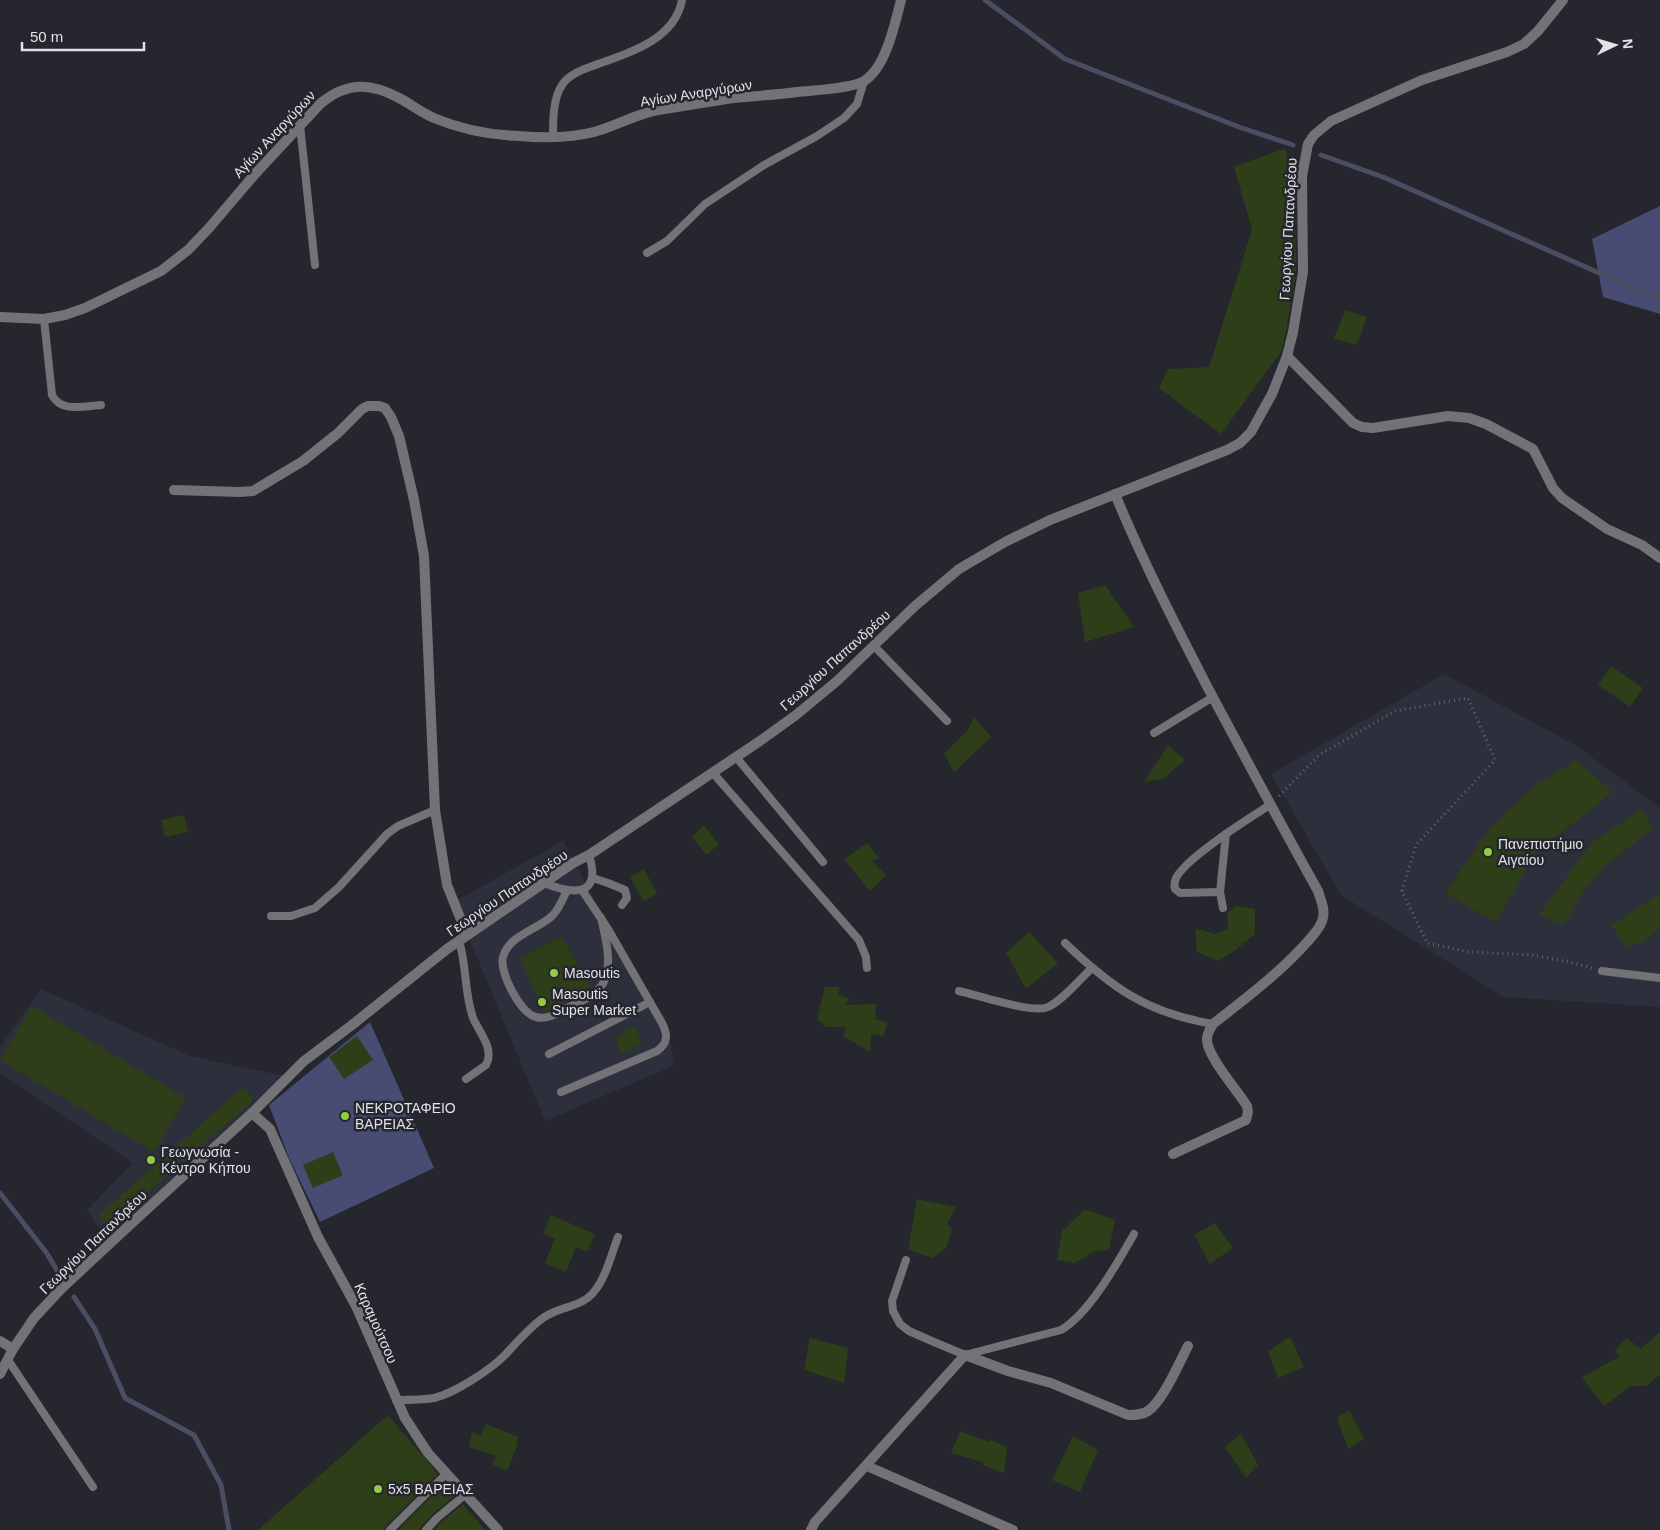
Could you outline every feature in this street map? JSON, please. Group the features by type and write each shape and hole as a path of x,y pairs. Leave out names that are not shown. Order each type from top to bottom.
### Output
{"street":[{"path":"864,81 875,71 884,54 892,35 901,0"},
{"name":"Γεωργίου Παπανδρέου","path":"0,1374 13,1349 34,1318 61,1289 252,1113 304,1061 463,938 713,773 796,715 837,681 921,601 959,569 1050,520 1211,457 1240,443 1251,432 1272,394 1287,356 1297,316 1303,272 1302,176 1308,144 1314,135 1331,121 1422,80 1507,52 1524,44 1538,31 1563,0"},
{"name":"Αγίων Αναργύρων","path":"0,317 44,319 85,308 161,271 175,262 209,228 254,174 321,102 332,94 354,86 364,86 389,93 432,117 462,128 518,136 553,137 594,132 658,110 734,98 843,86 864,81"},
{"path":"1287,356 1353,423 1362,427 1373,428 1448,416 1469,418 1494,428 1533,449 1553,488 1562,498 1607,529 1642,545 1660,558"},
{"path":"174,490 253,491 303,461 338,433 362,409 373,406 385,408 391,417 399,436 414,500 424,556 435,810 448,885 463,938"},
{"path":"1115,494 1138,549 1213,697 1318,891 1324,915 1322,922 1298,953 1213,1024 1208,1032 1207,1043 1214,1059 1247,1106 1247,1117 1243,1122 1172,1154"},
{"name":"Καραμούτσου","path":"252,1113 270,1129 318,1237 356,1306 405,1418 428,1453 498,1530"},
{"path":"0,1341 13,1349"},
{"path":"811,1530 815,1522 965,1356 1051,1383 1128,1415 1135,1415 1148,1412 1156,1403 1188,1346"},
{"path":"867,1466 1012,1530"}],"lane":[{"path":"553,137 553,120 562,84 579,71 645,46 676,18 682,0"},
{"path":"647,253 667,241 705,204 764,165 817,136 844,118 857,104 864,81"},
{"path":"300,125 315,265"},
{"path":"44,319 52,395 55,402 60,406 67,407 101,405"},
{"path":"874,646 947,721"},
{"path":"1154,733 1213,697"},
{"path":"736,757 823,862"},
{"path":"713,773 859,940 866,957 867,968"},
{"path":"1220,892 1180,893 1175,890 1174,884 1177,876 1184,868 1226,834 1270,805"},
{"path":"271,916 292,916 315,908 339,887 387,834 398,826 435,810"},
{"path":"1223,908 1220,892 1226,834"},
{"path":"544,883 568,890 582,890 587,887 593,878 593,869 589,855"},
{"path":"593,878 625,890 627,898 622,904"},
{"path":"568,890 556,912 550,918 513,941 506,949 503,958 504,975 524,1009 536,1017 549,1017 592,995 601,988 607,970 607,948 602,918"},
{"path":"561,1092 657,1052 663,1047 666,1037 666,1031 602,918 582,890"},
{"path":"463,938 466,986 470,1009 488,1052 486,1065 466,1079"},
{"path":"1066,943 1109,983 1133,998 1157,1010 1213,1024"},
{"path":"959,991 1026,1008 1043,1009 1057,1001 1092,968"},
{"path":"1602,971 1660,978"},
{"path":"549,1054 650,1002"},
{"path":"906,1260 892,1301 896,1319 909,1331 965,1356 1061,1330 1070,1325 1081,1314 1114,1267 1134,1234"},
{"path":"396,1400 423,1400 460,1388 503,1357 542,1318 550,1313 579,1304 588,1298 595,1291 604,1274 618,1237"},
{"path":"8,1360 93,1487"},
{"path":"390,1530 447,1473"},
{"path":"426,1530 437,1518 466,1494"}],"path":[{"path":"1270,805 1319,755 1395,711 1468,698 1495,760 1416,845 1402,891 1427,943 1470,952 1541,957 1570,962 1602,971"}],"shaded area":[{"path":"1660,206 1660,314 1603,297 1592,239"},
{"name":"Πανεπιστήμιο Αιγαίου","path":"1444,674 1577,746 1660,808 1660,1007 1504,997 1341,895 1271,774"},
{"path":"563,841 672,1047 673,1066 545,1121 454,902"},
{"path":"41,989 190,1056 284,1076 107,1240 87,1210 133,1163 0,1073 0,1047"},
{"path":"370,1022 434,1168 320,1222 289,1158 269,1105"}],"building":[{"path":"1286,148 1295,203 1296,271 1286,331 1281,352 1221,434 1159,388 1168,369 1209,367 1252,230 1234,167"},
{"path":"1345,310 1367,317 1357,345 1334,339"},
{"path":"1105,585 1134,627 1085,642 1078,593"},
{"path":"1611,666 1643,688 1630,707 1598,685"},
{"path":"974,717 991,737 954,772 944,754 968,730"},
{"path":"1168,745 1185,760 1163,779 1144,782"},
{"path":"1576,760 1613,792 1535,853 1496,923 1445,893 1490,828 1534,786"},
{"path":"1642,809 1653,828 1606,865 1584,891 1564,925 1539,915 1591,843"},
{"path":"184,815 188,832 165,837 161,820"},
{"path":"704,825 719,844 707,855 692,837"},
{"path":"867,843 879,858 872,861 886,875 870,891 844,859"},
{"path":"644,869 657,894 643,901 630,877"},
{"path":"1660,893 1660,928 1644,942 1627,947 1611,926"},
{"path":"1236,906 1255,909 1255,934 1237,949 1218,961 1197,952 1195,928 1215,934 1228,929 1227,913"},
{"path":"1029,932 1058,963 1026,989 1006,953"},
{"name":"Masoutis","path":"562,936 590,987 570,1000 545,1012 519,958"},
{"path":"825,987 840,987 838,995 849,998 845,1005 876,1004 875,1019 888,1023 883,1036 871,1034 870,1052 843,1036 846,1027 826,1027 817,1019"},
{"path":"32,1006 186,1098 154,1152 0,1060"},
{"path":"635,1026 642,1043 622,1054 615,1038"},
{"path":"357,1036 373,1060 344,1079 329,1057"},
{"path":"243,1087 254,1100 109,1227 99,1215"},
{"path":"333,1152 343,1175 313,1188 303,1165"},
{"path":"917,1199 956,1207 947,1224 952,1229 946,1248 933,1258 908,1250"},
{"path":"1085,1209 1115,1220 1109,1250 1095,1251 1075,1263 1057,1260 1062,1231"},
{"path":"551,1215 595,1234 587,1252 576,1247 566,1272 545,1263 555,1239 543,1233"},
{"path":"1215,1223 1233,1248 1210,1264 1194,1235"},
{"path":"1660,1332 1660,1375 1646,1386 1630,1386 1604,1406 1582,1377 1619,1357 1615,1350 1627,1338 1641,1349"},
{"path":"1290,1337 1304,1367 1278,1378 1268,1351"},
{"path":"810,1338 848,1348 844,1383 804,1370"},
{"path":"1349,1410 1364,1439 1348,1449 1337,1418"},
{"name":"5x5 ΒΑΡΕΙΑΣ","path":"388,1415 438,1474 384,1530 258,1530"},
{"path":"486,1424 518,1437 516,1449 507,1471 492,1464 496,1456 469,1447 472,1432 480,1436"},
{"path":"960,1431 989,1442 990,1439 1007,1448 1004,1473 982,1465 983,1462 951,1453"},
{"path":"1241,1434 1258,1465 1246,1478 1225,1447"},
{"path":"1073,1436 1098,1450 1080,1492 1052,1480"},
{"path":"445,1483 456,1495 433,1514 420,1530 398,1530"},
{"path":"463,1504 485,1530 434,1530 441,1522"}],"waterway":[{"path":"985,0 1065,59 1239,127 1293,145"},
{"path":"1321,155 1383,177 1660,300"},
{"path":"0,1193 46,1252 58,1272"},
{"path":"74,1297 95,1329 125,1398 194,1435 221,1485 229,1530"}],"place":[{"name":"Πανεπιστήμιο Αιγαίου","path":"1488,852"},
{"name":"Masoutis","path":"554,973"},
{"name":"Masoutis Super Market","path":"542,1002"},
{"name":"ΝΕΚΡΟΤΑΦΕΙΟ ΒΑΡΕΙΑΣ","path":"345,1116"},
{"name":"Γεωγνωσία - Κέντρο Κήπου","path":"151,1160"},
{"name":"5x5 ΒΑΡΕΙΑΣ","path":"378,1489"}]}
